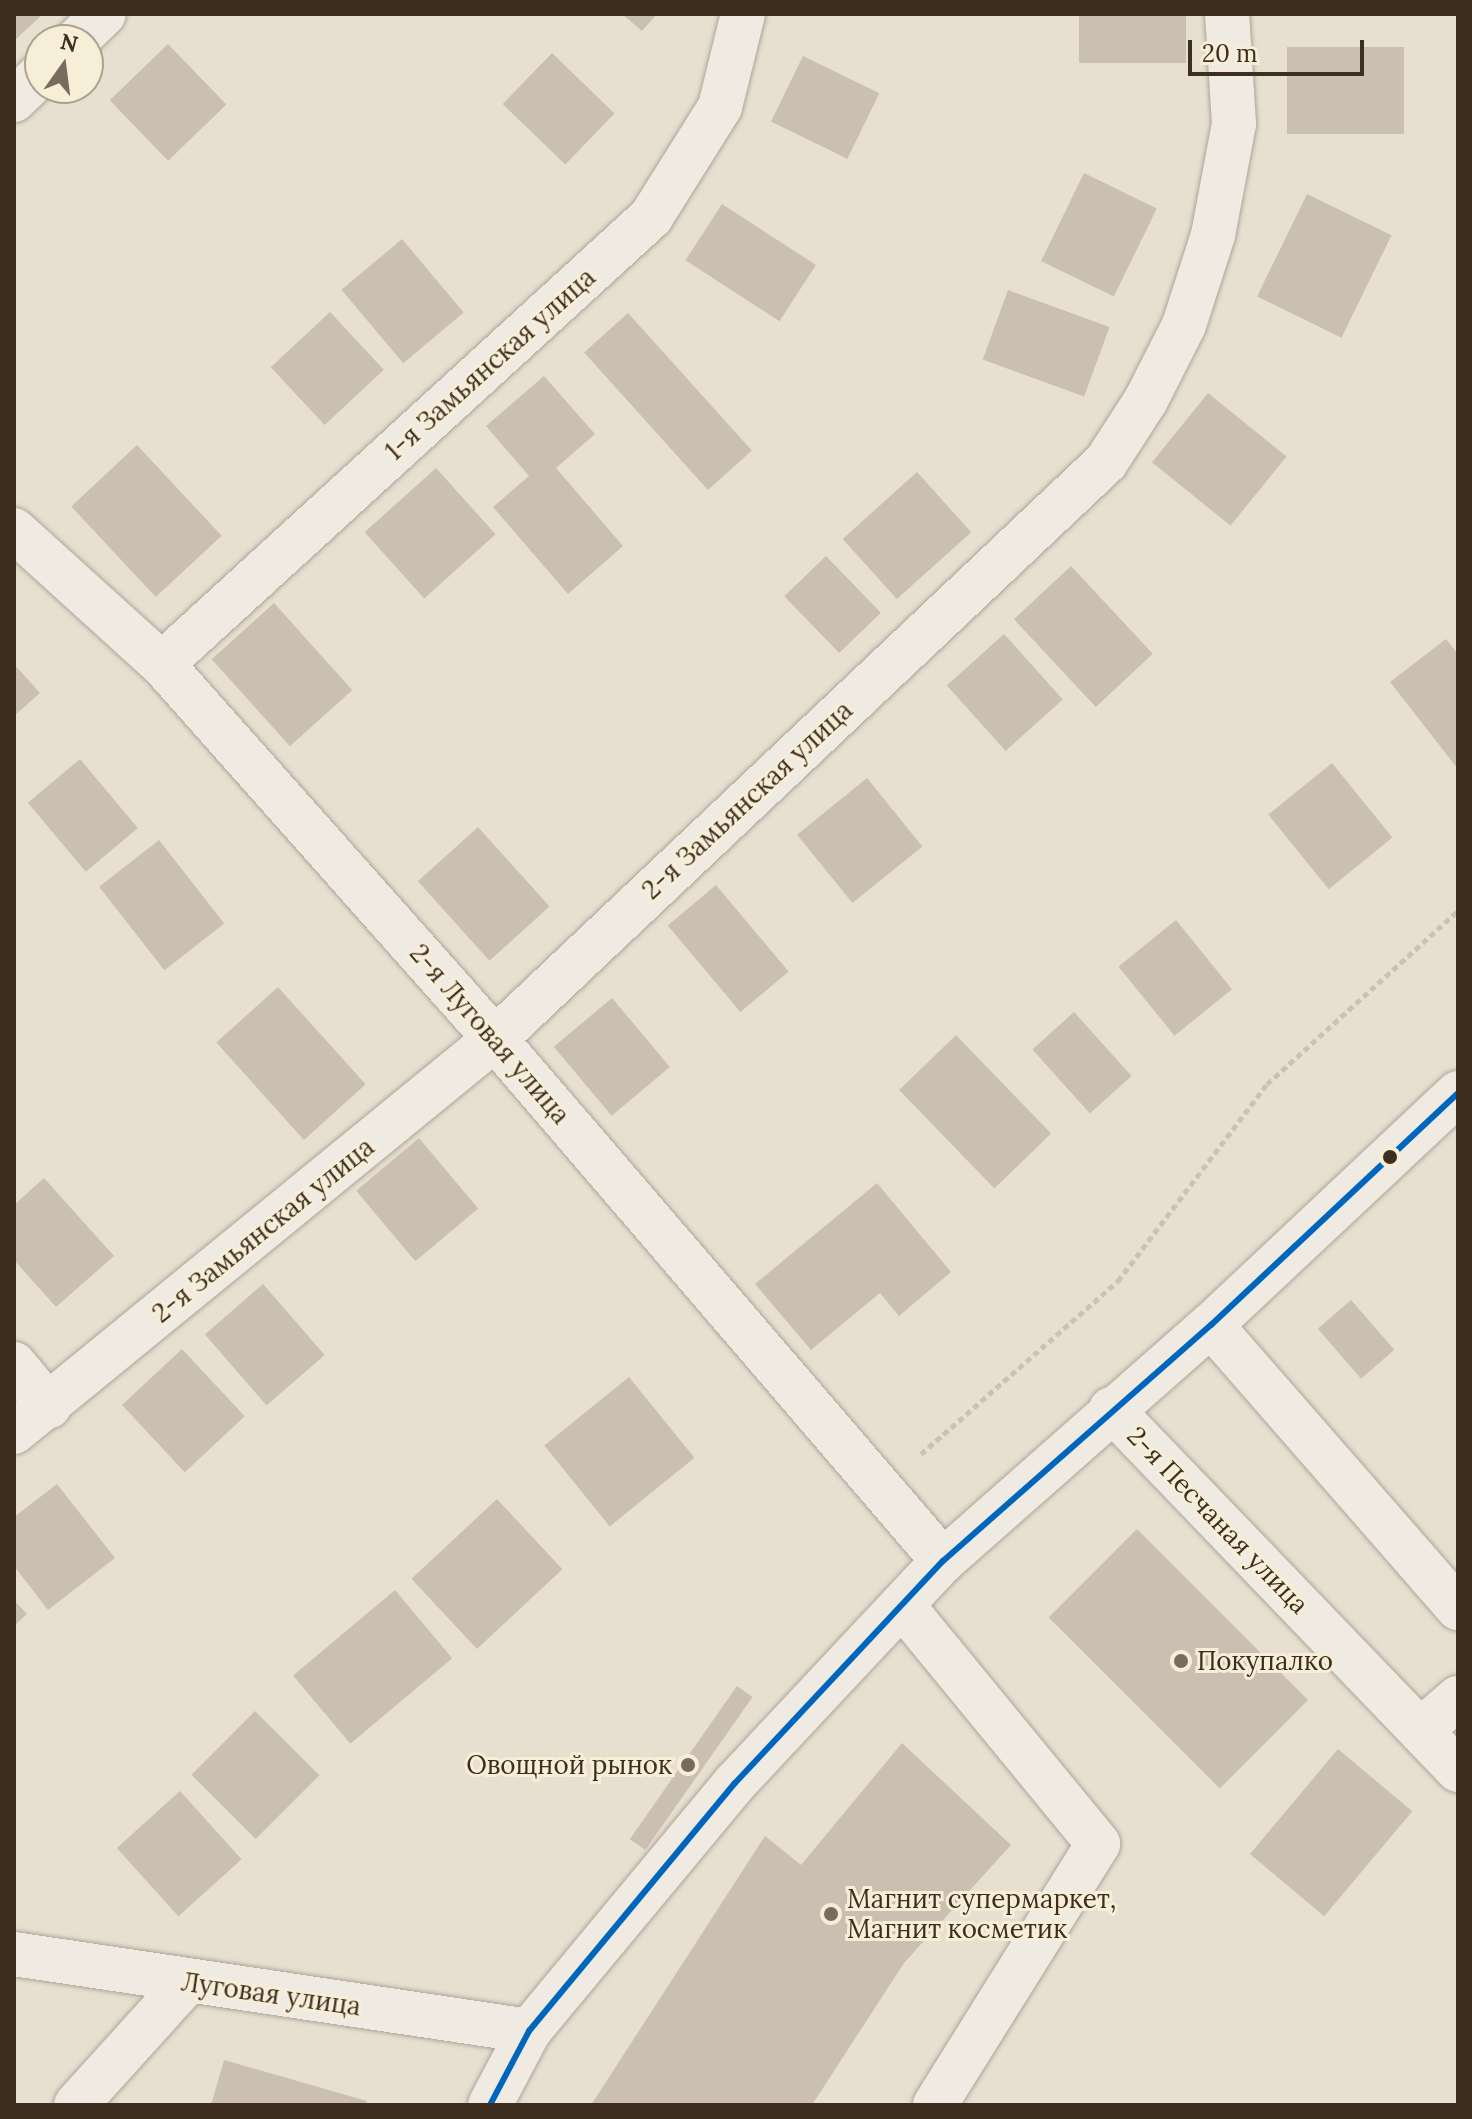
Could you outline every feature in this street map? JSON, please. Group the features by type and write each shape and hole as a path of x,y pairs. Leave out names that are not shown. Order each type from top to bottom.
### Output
{"street":[{"name":"1-я Замьянская улица","path":"162,664 651,217 720,107 743,14"},
{"name":"2-я Замьянская улица","path":"14,1432 495,1039 1106,462 1146,400 1184,325 1213,235 1234,124 1227,14"},
{"name":"2-я Луговая улица","path":"14,530 162,664 495,1039 943,1561"},
{"path":"490,2105 529,2031 735,1783 943,1561 1111,1409 1211,1325 1458,1093"},
{"path":"1211,1325 1458,1608"},
{"path":"14,1364 49,1406"},
{"name":"2-я Песчаная улица","path":"1111,1409 1458,1770"},
{"path":"902,1605 1098,1844 935,2105"},
{"path":"1421,1730 1458,1698"},
{"name":"Луговая улица","path":"14,1954 529,2031"},
{"path":"76,2105 187,1982"}],"path":[{"path":"882,1489 1118,1281 1267,1084 1458,911"}],"building":[{"path":"14,14 43,14 32,24 24,24 24,32 14,41"},
{"path":"622,14 657,14 642,31"},
{"path":"1079,14 1186,14 1186,63 1079,63"},
{"path":"168,44 226,104 168,161 110,100"},
{"path":"1287,47 1404,47 1404,134 1287,134"},
{"path":"552,53 615,113 565,165 503,104"},
{"path":"803,56 879,93 847,159 771,122"},
{"path":"1084,173 1157,209 1114,297 1041,261"},
{"path":"1307,194 1391,235 1342,338 1257,296"},
{"path":"722,204 816,265 779,321 686,260"},
{"path":"402,239 464,313 403,363 341,290"},
{"path":"1008,290 1109,327 1084,396 983,360"},
{"path":"330,312 384,370 325,425 271,367"},
{"path":"628,313 752,450 708,490 584,352"},
{"path":"544,376 595,434 556,468 623,546 568,594 493,507 529,476 486,426"},
{"path":"1208,393 1286,457 1230,526 1152,462"},
{"path":"137,445 222,536 156,597 71,506"},
{"path":"436,468 496,534 424,598 365,532"},
{"path":"917,472 971,532 897,599 843,539"},
{"path":"826,556 881,613 839,653 784,596"},
{"path":"1071,566 1153,654 1096,707 1014,619"},
{"path":"274,603 352,690 290,746 212,659"},
{"path":"1004,634 1063,699 1006,751 947,686"},
{"path":"1446,639 1458,654 1458,769 1390,682"},
{"path":"14,664 40,693 14,716"},
{"path":"80,759 138,828 86,872 28,803"},
{"path":"1332,763 1392,838 1329,889 1268,815"},
{"path":"867,778 922,846 852,903 797,835"},
{"path":"478,827 550,907 489,961 418,881"},
{"path":"159,840 224,924 164,970 99,887"},
{"path":"716,885 789,972 740,1012 668,925"},
{"path":"1176,920 1232,989 1175,1036 1118,967"},
{"path":"278,987 366,1084 304,1140 216,1043"},
{"path":"612,998 670,1067 612,1116 554,1047"},
{"path":"1074,1012 1132,1076 1090,1113 1032,1049"},
{"path":"956,1035 1051,1134 994,1188 899,1090"},
{"path":"419,1138 478,1208 415,1261 356,1191"},
{"path":"44,1178 114,1256 56,1307 14,1260 14,1205"},
{"path":"877,1183 951,1272 899,1316 880,1293 811,1350 755,1284"},
{"path":"263,1284 325,1355 267,1405 205,1335"},
{"path":"1351,1300 1394,1350 1361,1379 1318,1329"},
{"path":"182,1349 245,1416 185,1472 122,1405"},
{"path":"629,1377 694,1458 610,1526 544,1446"},
{"path":"57,1484 115,1558 48,1610 14,1566 14,1517"},
{"path":"497,1499 562,1569 477,1649 411,1579"},
{"name":"Покупалко","path":"1137,1529 1308,1700 1220,1789 1049,1617"},
{"path":"395,1590 452,1658 350,1744 293,1675"},
{"path":"14,1600 27,1614 14,1626"},
{"name":"Овощной рынок","path":"737,1686 753,1697 645,1850 630,1839"},
{"path":"255,1711 319,1775 256,1839 191,1775"},
{"name":"Магнит супермаркет, Магнит косметик","path":"902,1743 1011,1845 904,1963 812,2105 591,2105 765,1836 801,1865"},
{"path":"1338,1749 1412,1811 1324,1916 1250,1854"},
{"path":"180,1791 242,1859 178,1916 117,1848"},
{"path":"224,2060 367,2101 365,2105 211,2105"}],"transit line":[{"path":"490,2105 529,2031 735,1783 943,1561 1211,1325 1458,1093"}],"place":[{"name":"Покупалко","path":"1181,1661"},
{"name":"Овощной рынок","path":"688,1765"},
{"name":"Магнит супермаркет, Магнит косметик","path":"831,1914"}]}
